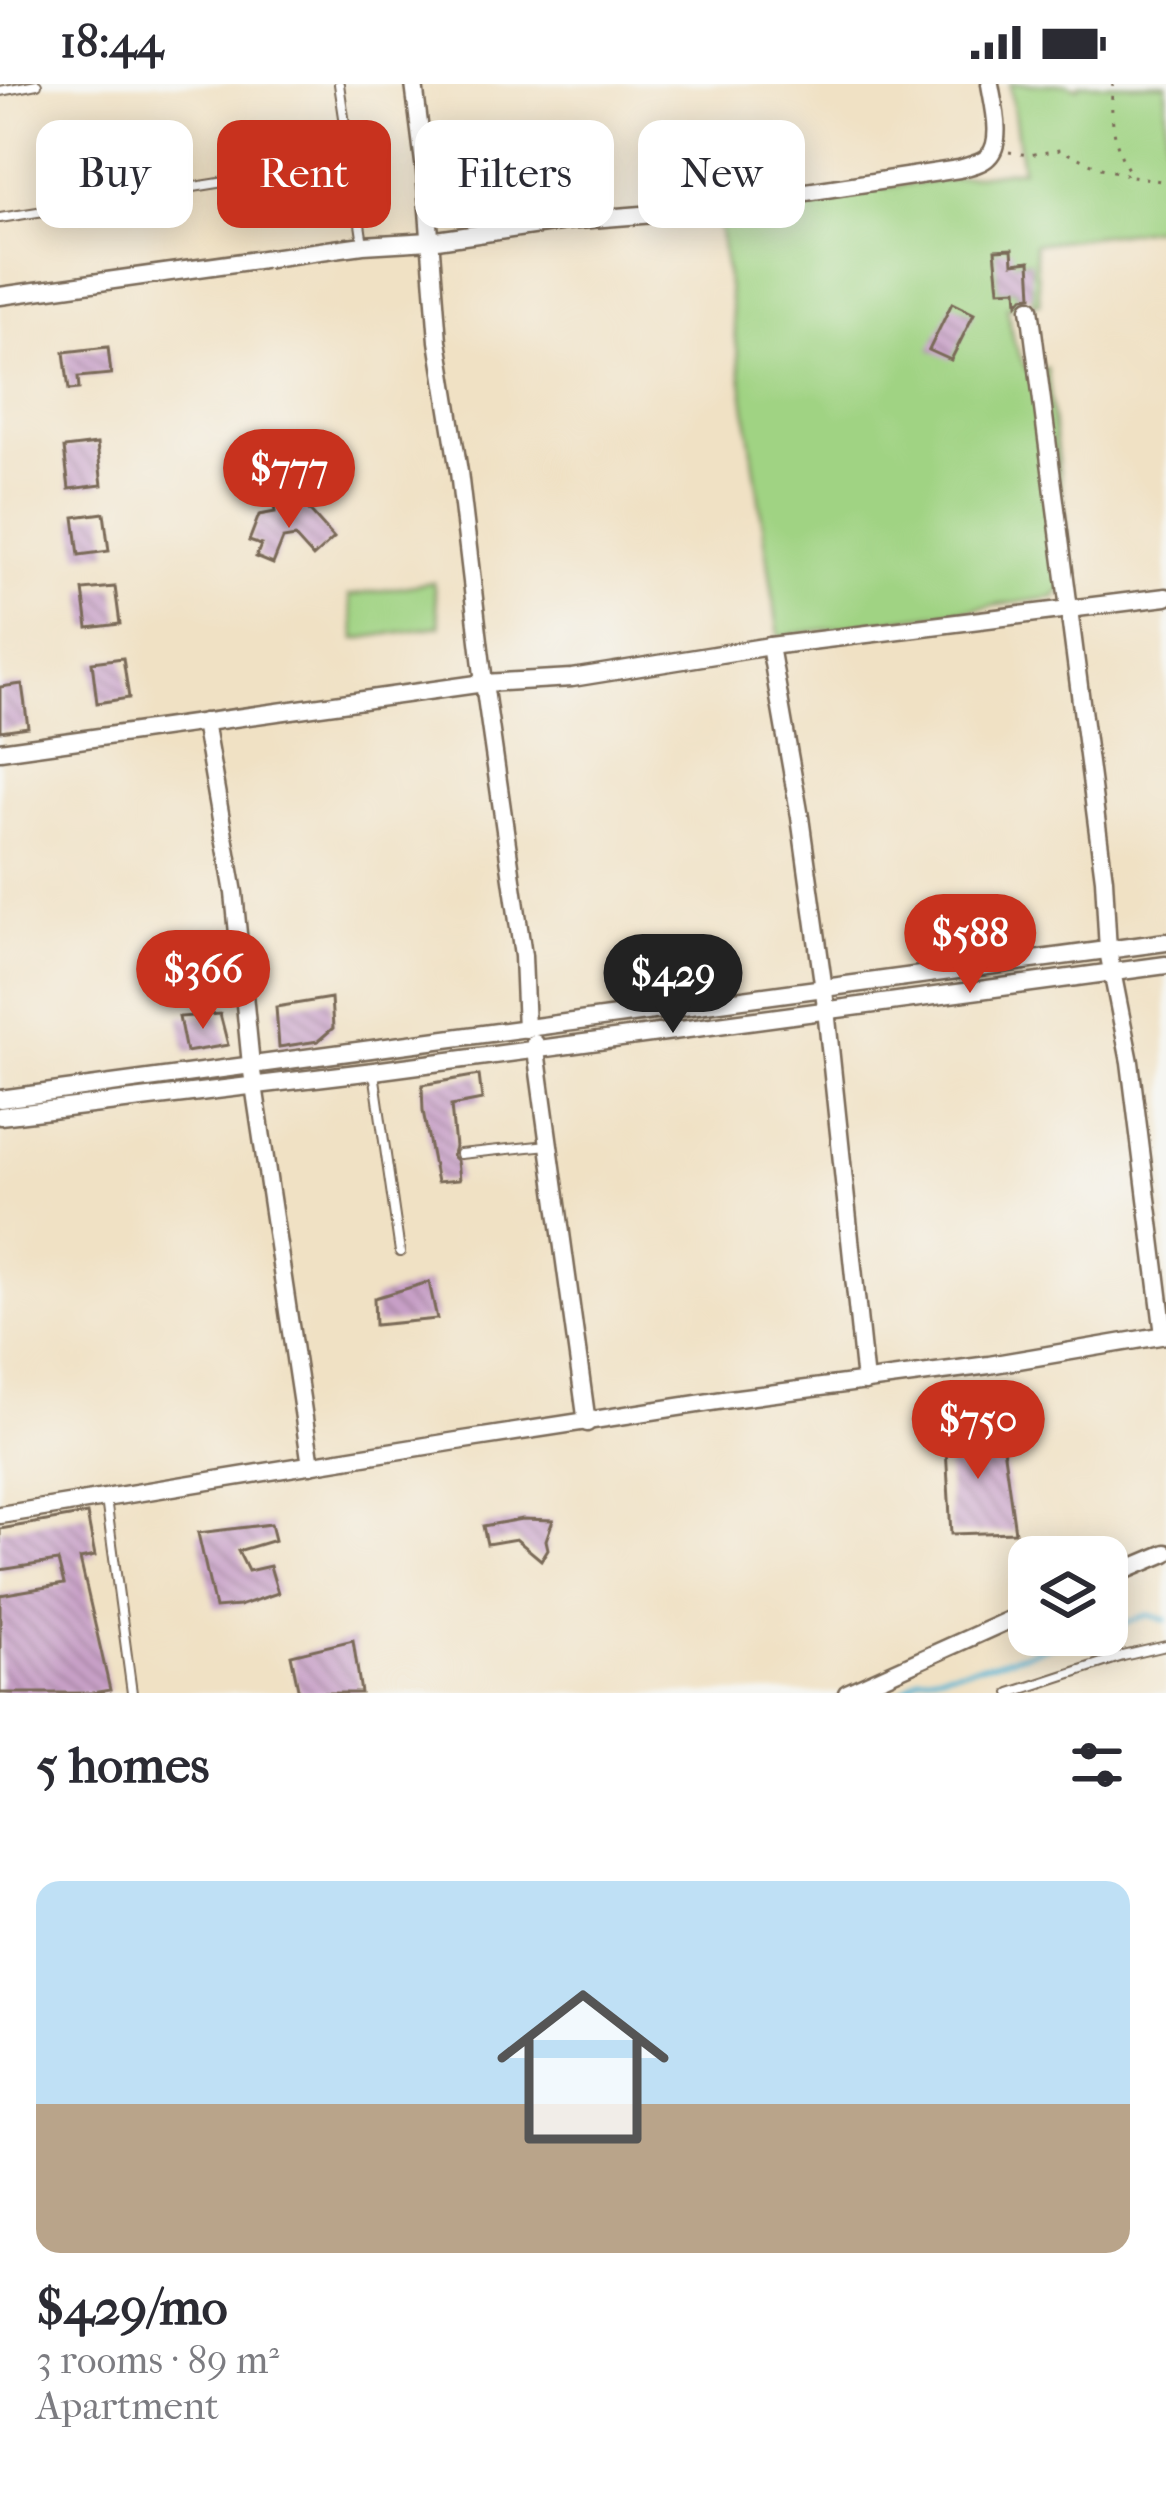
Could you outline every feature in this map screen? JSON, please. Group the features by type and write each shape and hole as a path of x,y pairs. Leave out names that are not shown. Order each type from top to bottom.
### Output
{"street":[{"path":"414,84 438,341 587,1423"},
{"path":"0,296 363,245 430,242 566,221 667,213 958,169 988,157 994,149 990,84"},
{"path":"0,1515 730,1400 989,1366 1165,1335 1130,1062 1108,951 1104,879 1030,308"},
{"path":"0,751 484,682 572,678 770,646 1166,597"},
{"path":"770,646 827,1012 865,1382"},
{"path":"204,722 234,893 251,1065 310,1465"},
{"path":"0,1099 1166,942"},
{"path":"0,1116 1166,965"},
{"path":"1128,1569 1166,1553"},
{"path":"847,1693 1008,1620"}],"lane":[{"path":"0,92 37,84"},
{"path":"339,84 344,120"},
{"path":"0,218 217,183"},
{"path":"360,228 363,245"},
{"path":"374,1071 400,1252"},
{"path":"460,1154 548,1145"},
{"path":"106,1499 132,1693"},
{"path":"1010,1693 1166,1646"}],"path":[{"path":"1113,84 1119,149 1133,176"},
{"path":"994,149 1021,155 1060,150 1101,168 1166,182"}],"green space":[{"path":"1010,84 1078,88 1080,84 1166,84 1166,227 1034,244 1040,303 1033,304 1031,284 1018,274 1031,272 1029,261 1016,262 1017,273 998,276 1000,290 1017,289 1018,305 1007,307 1026,370 1047,368 1073,590 1057,592 1056,597 779,636 720,228 805,228 805,198 1022,169"},
{"path":"433,582 440,626 356,639 349,596"}],"building":[{"path":"1012,249 1013,263 1030,261 1032,296 1018,303 1017,289 999,290 995,250"},
{"path":"952,303 974,314 951,360 929,350"},
{"path":"108,347 111,374 78,377 79,389 69,390 64,352"},
{"path":"97,444 102,485 69,489 64,448"},
{"path":"301,501 334,538 313,557 295,537 283,539 273,564 256,557 261,545 249,541 259,515 275,512 274,506"},
{"path":"104,513 109,551 79,555 74,517"},
{"path":"115,587 120,624 88,628 83,590"},
{"path":"123,658 129,698 97,703 92,662"},
{"path":"22,684 28,727 0,731 0,687"},
{"path":"331,998 333,1028 318,1041 279,1047 276,1007"},
{"path":"220,1014 228,1045 186,1052 179,1017"},
{"path":"479,1075 482,1100 451,1106 452,1156 459,1180 437,1182 422,1085"},
{"path":"429,1282 437,1319 375,1325 374,1298"},
{"path":"1000,1425 1015,1532 951,1534 945,1431"},
{"path":"87,1514 95,1556 80,1559 110,1690 0,1693 0,1595 64,1584 58,1561 0,1570 0,1529"},
{"path":"522,1519 553,1520 541,1560 516,1539 487,1544 483,1526"},
{"path":"271,1524 275,1540 238,1551 248,1571 270,1566 278,1593 239,1606 215,1608 198,1533"},
{"path":"353,1640 361,1693 299,1693 291,1655"}],"waterway":[{"path":"1128,1622 1148,1616 1166,1620"},
{"path":"901,1693 919,1677 1017,1656"}]}
